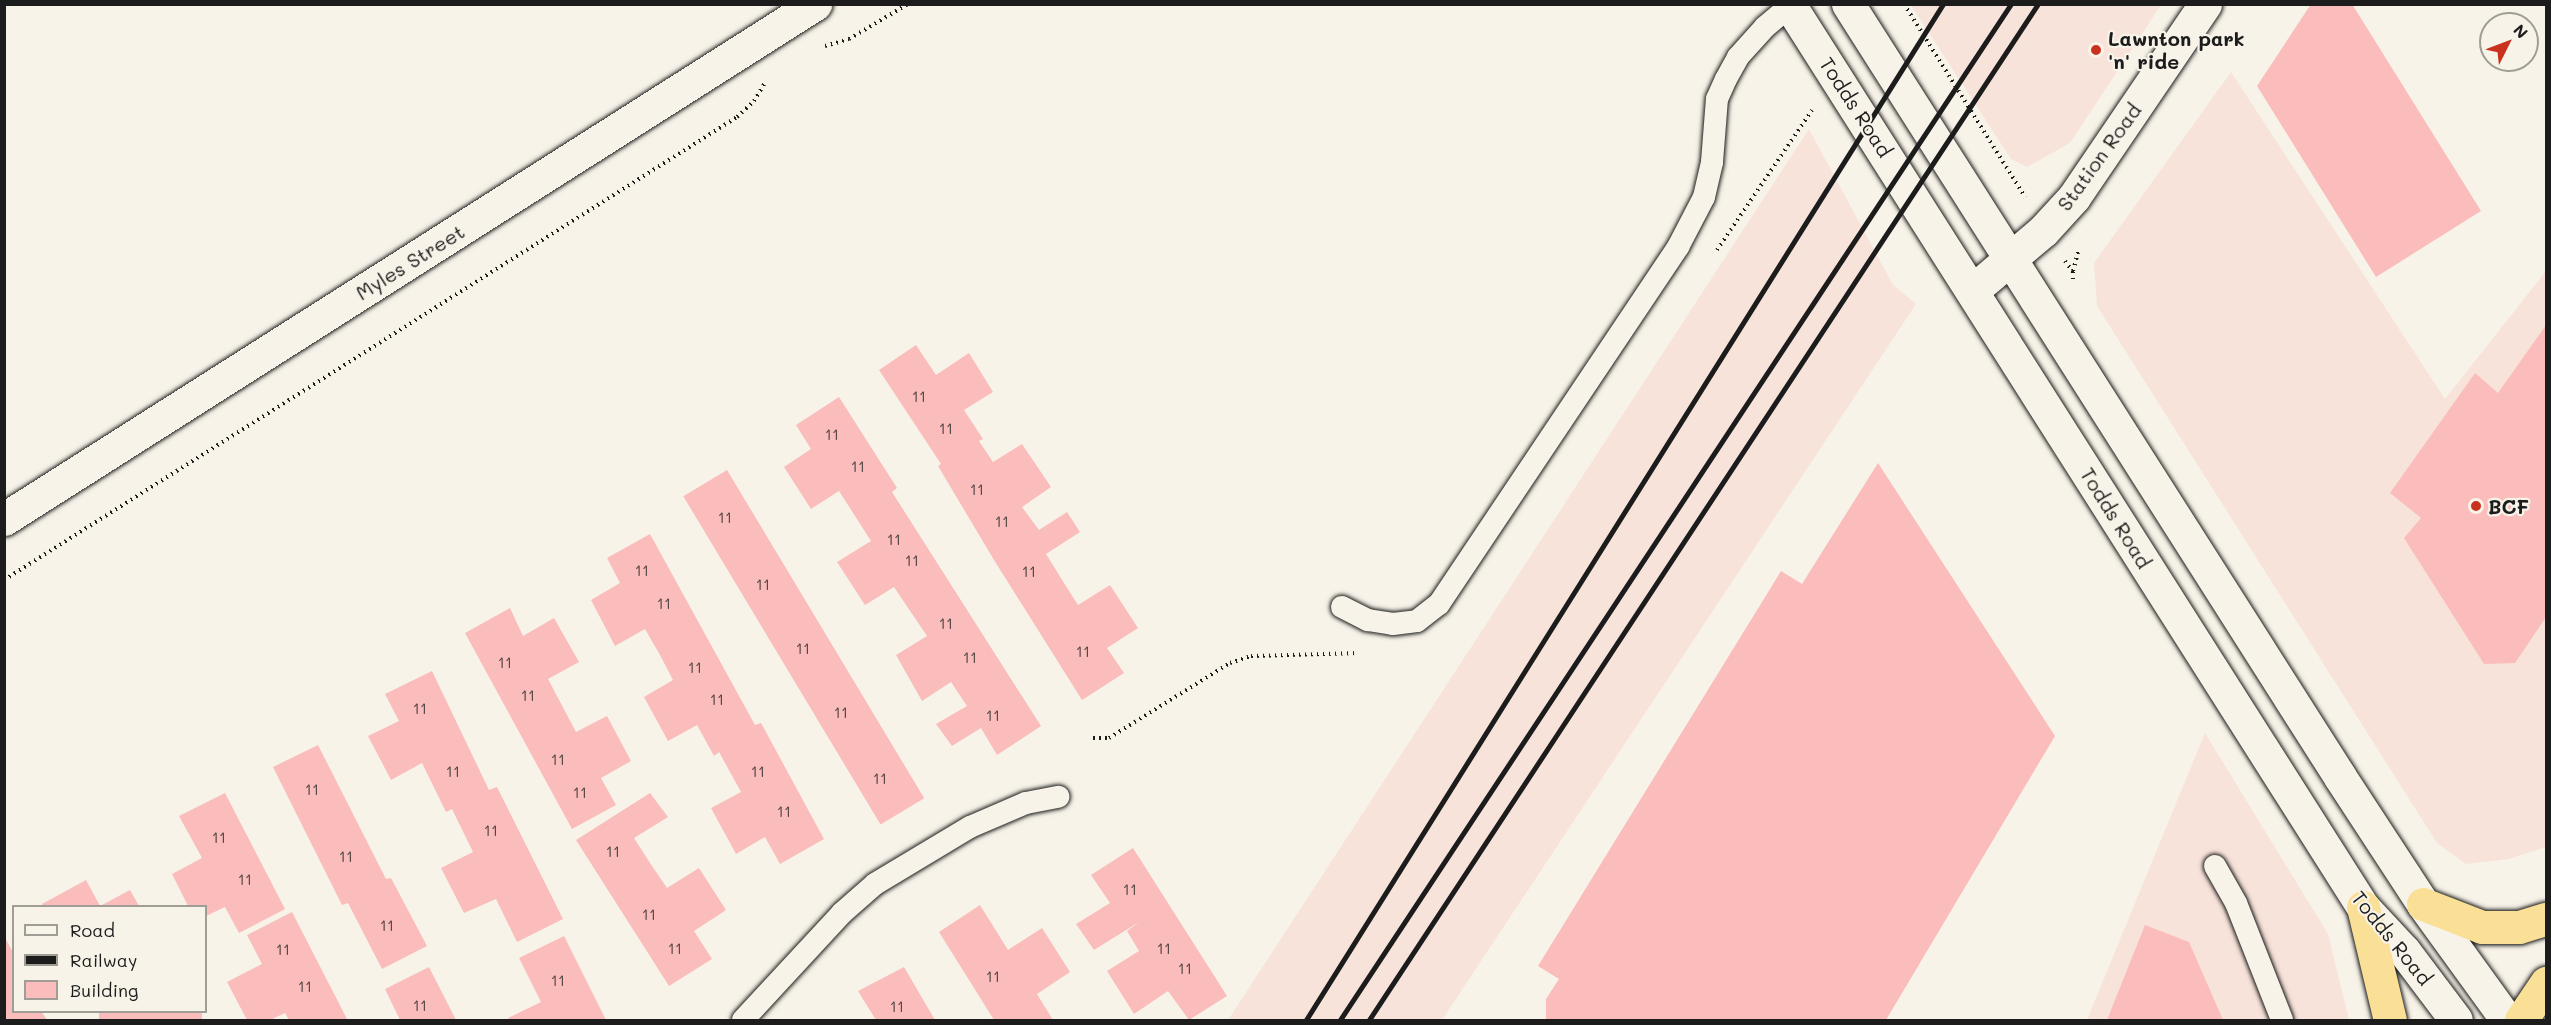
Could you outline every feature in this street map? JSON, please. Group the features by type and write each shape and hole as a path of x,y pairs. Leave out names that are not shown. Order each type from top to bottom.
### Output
{"highway":[{"path":"2423,904 2482,927 2519,927 2547,919"},
{"path":"2363,907 2390,1020"},
{"path":"2521,1020 2547,983"}],"street":[{"name":"Myles Street","path":"4,519 816,4"},
{"name":"Todds Road","path":"1848,4 2423,904 2508,1020"},
{"name":"Station Road","path":"1972,291 2043,231 2074,197 2205,4"},
{"name":"Todds Road","path":"1790,5 2363,907 2404,951 2456,1020"}],"lane":[{"path":"1342,607 1368,620 1393,624 1417,621 1439,603 1678,247 1704,197 1712,162 1717,99 1726,79 1738,57 1764,27 1790,5"},
{"path":"743,1020 842,913 875,884 970,827 1026,803 1058,797"},
{"path":"2215,866 2236,903 2282,1020"}],"path":[{"path":"821,47 849,39 908,4"},
{"path":"1904,4 2020,188 2043,231"},
{"path":"4,580 737,117 754,101 770,75"}],"shaded area":[{"path":"1911,5 2161,5 2070,143 2027,167 2011,159"},
{"path":"2231,72 2445,399 2546,271 2546,847 2509,859 2466,864 2437,843 2097,306 2094,263"},
{"path":"1809,129 1893,285 1916,304 1442,1020 1228,1020"},
{"path":"2205,733 2328,934 2349,1020 2087,1020"}],"building":[{"path":"2311,4 2352,4 2481,211 2376,277 2257,86"},
{"name":"BCF","path":"2546,325 2546,617 2515,663 2484,664 2404,538 2421,518 2390,493 2475,373 2498,393"},
{"path":"916,345 936,375 969,353 993,392 964,410 983,439 979,441 993,462 1022,444 1051,487 1022,507 1039,530 1067,512 1080,532 1046,554 1078,605 1110,585 1138,628 1107,648 1124,673 1082,700 994,560 938,466 941,464 879,370"},
{"path":"839,397 897,488 892,492 1041,726 997,755 981,728 952,746 936,724 967,706 951,682 922,701 896,655 927,636 894,587 865,605 837,562 871,541 839,491 811,509 784,467 811,449 796,425"},
{"path":"1878,463 2055,736 1886,1020 1546,1020 1546,999 1559,979 1538,966 1781,571 1802,584"},
{"path":"727,470 924,798 881,825 683,496"},
{"path":"650,534 755,725 761,723 824,839 780,864 765,837 736,854 711,808 741,792 719,752 714,756 697,725 668,741 644,697 673,680 660,655 645,629 615,646 591,600 620,583 607,558"},
{"path":"510,608 523,636 554,618 579,662 548,679 576,732 607,716 631,761 601,778 616,805 572,829 465,633"},
{"path":"432,671 489,790 497,787 563,919 517,942 496,899 464,913 441,868 473,852 452,809 446,812 422,763 391,780 368,736 399,721 385,694"},
{"path":"318,745 386,879 391,878 427,946 382,969 348,903 342,905 273,767"},
{"path":"225,793 285,909 239,933 225,907 207,916 207,905 188,905 172,874 202,858 179,816"},
{"path":"650,793 668,817 634,838 650,863 667,888 699,868 726,910 694,931 712,959 669,986 576,840"},
{"path":"1133,848 1227,996 1189,1020 1168,991 1134,1014 1107,971 1139,951 1127,931 1139,922 1094,950 1076,924 1110,903 1091,875"},
{"path":"86,880 99,905 42,905"},
{"path":"130,890 138,905 102,905"},
{"path":"980,905 1008,950 1042,928 1070,972 1037,994 1053,1020 994,1020 939,932"},
{"path":"292,912 347,1019 289,1020 285,1013 270,1020 247,1020 227,982 262,964 247,935"},
{"path":"2145,925 2189,942 2223,1020 2107,1020"},
{"path":"4,936 12,950 12,1013 43,1013 47,1020 4,1020"},
{"path":"564,936 606,1020 510,1020 508,1018 541,1002 519,958"},
{"path":"429,967 456,1020 400,1020 385,989"},
{"path":"904,967 935,1020 876,1020 858,991"},
{"path":"99,1013 202,1013 202,1020 99,1020"}],"railway":[{"path":"1306,1020 1943,4"},
{"path":"1340,1020 2011,4"},
{"path":"1369,1020 2038,4"}],"place":[{"name":"Lawnton park 'n' ride","path":"2096,50"},
{"name":"BCF","path":"2476,506"}]}
